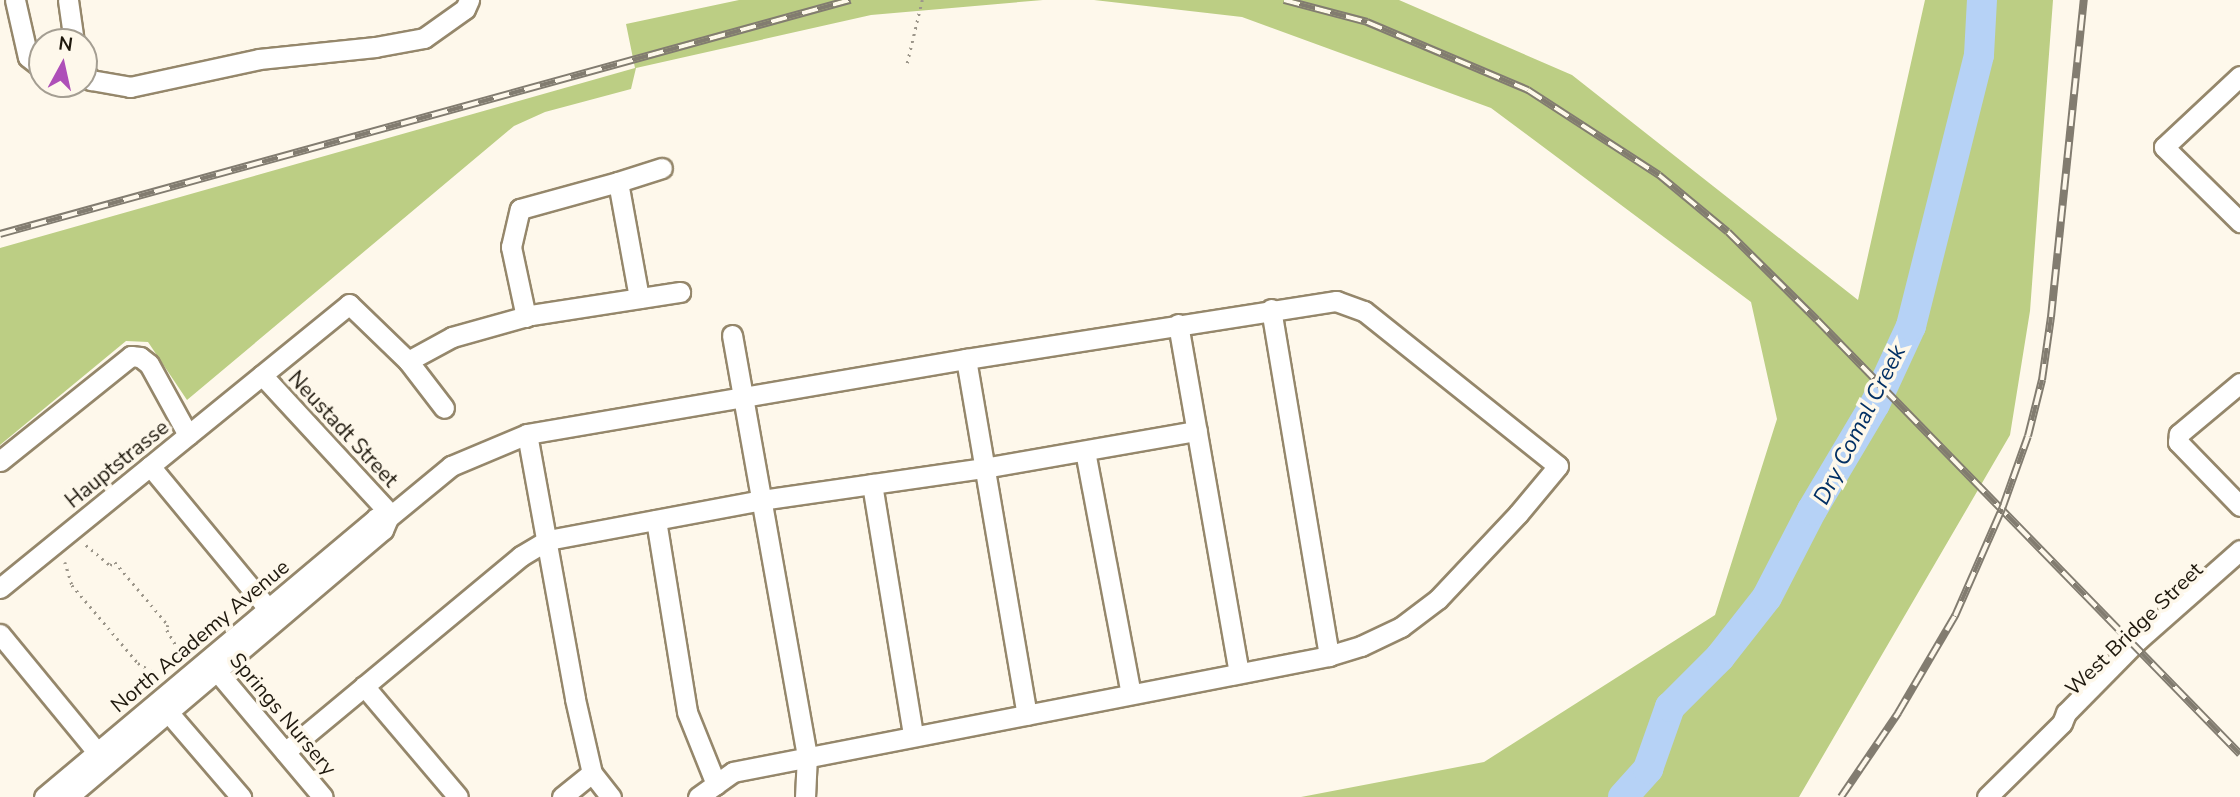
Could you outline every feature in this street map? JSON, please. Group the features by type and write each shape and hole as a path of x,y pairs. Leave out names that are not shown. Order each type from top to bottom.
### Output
{"street":[{"path":"15,0 28,53"},
{"path":"68,0 72,28"},
{"path":"98,80 130,87 259,59 375,47 424,38 465,9 469,0"},
{"path":"2240,76 2164,147 2240,222"},
{"path":"526,317 511,247 520,209 662,168"},
{"path":"618,182 639,298"},
{"path":"444,408 408,361 452,337 526,317 680,292"},
{"name":"North Academy Avenue","path":"68,797 164,706 273,615 383,530 390,516 451,466 527,434 1178,324 1336,301 1364,310 1558,466 1501,533 1438,599 1401,626 1361,646 1329,656"},
{"name":"Hauptstrasse","path":"0,588 349,304 408,361"},
{"path":"698,797 733,772 807,755 1329,656 1271,309"},
{"path":"1178,324 1239,673"},
{"path":"732,335 807,755 805,797"},
{"path":"0,461 131,356 140,357 149,364 188,435"},
{"path":"966,359 1027,715"},
{"name":"Neustadt Street","path":"262,375 390,516"},
{"path":"2240,383 2179,434 2178,442 2240,506"},
{"path":"285,752 521,556 548,540 761,500 984,468 1197,431"},
{"path":"527,434 575,699 592,772 611,797"},
{"path":"1085,451 1131,694"},
{"path":"150,466 273,615"},
{"path":"872,484 913,735"},
{"path":"656,520 687,712 716,784"},
{"name":"West Bridge Street","path":"1987,797 2062,723 2073,720 2237,560"},
{"path":"0,635 97,752"},
{"name":"Springs Nursery","path":"212,665 323,797"},
{"path":"364,686 458,797"},
{"path":"164,706 241,797"},
{"name":"North Academy Avenue","path":"44,797 97,752 164,706"},
{"path":"562,797 592,772"}],"path":[{"path":"906,63 922,0"},
{"path":"86,545 110,565 115,562 168,625 167,630 183,657"},
{"path":"65,562 72,585 138,663 160,676"}],"green space":[{"path":"739,0 1043,0 871,15 636,68 631,89 545,112 514,126 187,400 148,342 126,341 0,445 0,248 635,68 626,24"},
{"path":"1094,0 1399,0 1572,75 1858,300 1925,0 2053,0 2030,311 2010,435 1799,797 1301,797 1484,762 1715,615 1777,419 1751,302 1491,108 1242,17"}],"waterway":[{"name":"Dry Comal Creek","path":"1623,797 1648,769 1670,707 1720,657 1767,597 1812,510 1875,404 1911,326 1979,55 1982,0"}],"railway":[{"path":"0,234 850,0"},
{"path":"1284,0 1367,22 1528,90 1659,175 1728,232 1817,320 2240,754"},
{"path":"1841,797 1898,713 1955,616 2002,509 2028,436 2042,380 2051,317 2084,0"}]}
